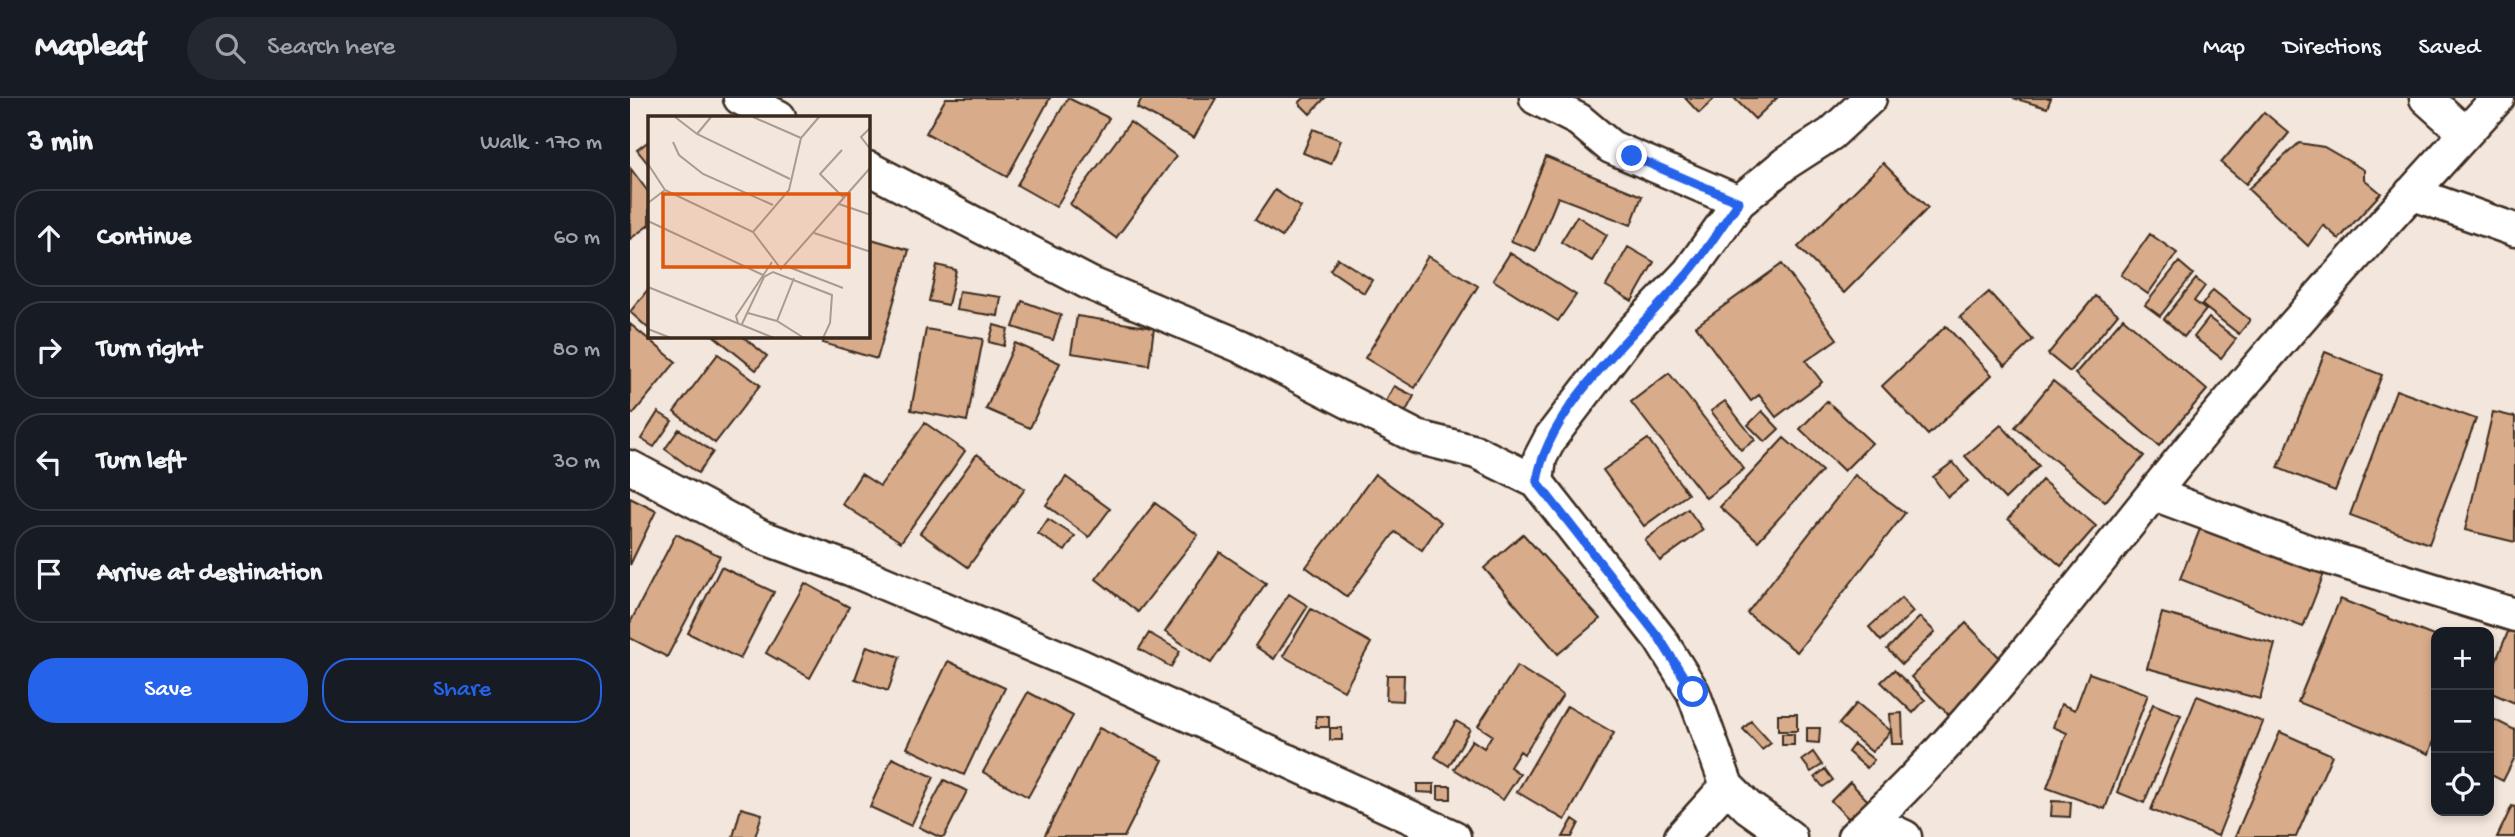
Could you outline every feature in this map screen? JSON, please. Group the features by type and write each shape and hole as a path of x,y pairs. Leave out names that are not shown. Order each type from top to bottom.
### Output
{"street":[{"path":"740,98 777,116"},
{"path":"1536,98 1580,120 1611,147 1739,202"},
{"path":"1537,482 1540,458 1551,436 1629,335 1689,272 1739,202 1786,163 1831,134 1870,98"},
{"path":"2426,98 2464,132"},
{"path":"1863,829 1972,717 2040,638 2154,494 2343,267 2498,98"},
{"path":"870,169 1089,283 1241,346 1417,436 1476,452 1537,482 1660,639 1687,681 1727,786 1748,807 1790,837"},
{"path":"2411,193 2515,230"},
{"path":"630,467 762,537 850,569 1081,666 1454,837"},
{"path":"2154,494 2310,552 2515,615"},
{"path":"1681,837 1727,786"},
{"path":"1863,829 1905,837"}],"building":[{"path":"946,98 1050,98 1007,177 926,133"},
{"path":"1068,98 1109,118 1056,207 1017,185"},
{"path":"1142,98 1216,98 1194,138 1137,108"},
{"path":"1304,98 1325,98 1310,114 1299,103"},
{"path":"1685,98 1715,98 1699,113"},
{"path":"1734,98 1777,98 1755,119"},
{"path":"2013,98 2051,98 2047,108"},
{"path":"2264,112 2289,133 2246,184 2221,163"},
{"path":"1130,122 1176,156 1116,238 1070,204"},
{"path":"1313,129 1341,140 1331,164 1303,153"},
{"path":"648,142 648,164 637,150"},
{"path":"2299,143 2324,147 2364,170 2364,179 2381,193 2339,239 2323,225 2308,246 2248,189"},
{"path":"1546,157 1642,196 1631,225 1558,197 1536,251 1511,241"},
{"path":"1883,163 1928,208 1844,293 1798,247"},
{"path":"631,169 648,192 648,226 630,239"},
{"path":"1275,190 1301,207 1282,237 1255,220"},
{"path":"1577,216 1607,235 1592,261 1561,242"},
{"path":"2150,234 2177,253 2148,294 2121,275"},
{"path":"870,239 909,250 877,359 823,343 824,338 870,338"},
{"path":"1628,247 1654,262 1632,301 1606,286"},
{"path":"1510,253 1576,295 1558,321 1493,280"},
{"path":"1428,256 1478,286 1415,388 1365,358"},
{"path":"1338,258 1372,280 1364,293 1330,270"},
{"path":"2179,262 2193,274 2160,316 2145,305"},
{"path":"1782,264 1837,339 1806,361 1822,382 1776,417 1759,395 1751,401 1696,326"},
{"path":"937,265 956,270 948,305 929,301"},
{"path":"2196,279 2205,286 2194,301 2206,310 2184,337 2164,319"},
{"path":"648,289 648,328 630,312"},
{"path":"2213,290 2250,320 2239,334 2202,305"},
{"path":"959,291 1001,297 998,316 956,310"},
{"path":"1989,292 2033,340 2005,366 1960,317"},
{"path":"2095,296 2118,314 2070,372 2048,354"},
{"path":"1022,301 1061,315 1053,340 1013,327"},
{"path":"1077,316 1154,328 1149,365 1071,353"},
{"path":"2123,318 2207,390 2159,446 2075,374"},
{"path":"2209,318 2236,339 2221,358 2194,337"},
{"path":"630,324 676,362 633,414 630,411"},
{"path":"994,325 1008,329 1004,346 989,342"},
{"path":"1946,326 1992,375 1928,435 1882,386"},
{"path":"926,329 983,339 967,421 911,410"},
{"path":"716,338 744,338 767,356 756,370"},
{"path":"1015,343 1060,363 1030,428 986,409"},
{"path":"2325,352 2382,375 2335,491 2278,468"},
{"path":"718,354 760,385 715,443 674,412"},
{"path":"1669,373 1744,469 1706,498 1631,402"},
{"path":"2053,381 2144,456 2105,502 2015,427"},
{"path":"1394,386 1414,396 1405,413 1385,403"},
{"path":"2396,390 2476,419 2429,544 2350,515"},
{"path":"1725,401 1755,440 1741,450 1711,411"},
{"path":"1827,401 1872,443 1844,471 1800,429"},
{"path":"1762,411 1779,429 1765,442 1748,425"},
{"path":"658,412 672,421 654,447 641,439"},
{"path":"2493,412 2515,417 2515,542 2465,530"},
{"path":"925,423 965,451 901,542 842,504 861,474 880,486"},
{"path":"2001,425 2039,466 2005,499 1965,456"},
{"path":"679,429 713,452 698,473 665,449"},
{"path":"1784,438 1822,471 1758,541 1720,507"},
{"path":"1648,439 1688,494 1644,526 1603,470"},
{"path":"977,454 1025,489 968,567 920,533"},
{"path":"1953,462 1968,481 1948,497 1933,477"},
{"path":"1375,474 1441,522 1422,550 1395,532 1347,597 1306,567"},
{"path":"1855,475 1905,513 1797,652 1747,613"},
{"path":"1066,477 1110,509 1089,537 1046,505"},
{"path":"2042,480 2096,526 2061,566 2008,519"},
{"path":"630,498 656,511 630,565"},
{"path":"1155,503 1198,535 1138,612 1096,579"},
{"path":"1688,509 1703,530 1660,561 1645,540"},
{"path":"1048,519 1075,536 1065,551 1038,534"},
{"path":"2202,524 2325,571 2303,627 2180,579"},
{"path":"676,534 720,556 667,657 630,638 630,623"},
{"path":"1523,534 1600,619 1558,654 1484,568"},
{"path":"1220,552 1266,583 1211,663 1165,632"},
{"path":"721,567 774,592 740,659 688,633"},
{"path":"805,583 849,607 810,678 766,653"},
{"path":"1289,594 1308,606 1274,659 1255,646"},
{"path":"1901,598 1913,612 1881,641 1869,627"},
{"path":"2340,599 2431,635 2429,754 2298,702"},
{"path":"1311,609 1371,643 1344,691 1283,656"},
{"path":"2162,613 2275,644 2260,699 2147,668"},
{"path":"1920,617 1935,632 1902,664 1887,649"},
{"path":"1966,623 2004,662 1949,715 1911,677"},
{"path":"2510,627 2515,629 2515,703 2494,694 2494,665"},
{"path":"1149,633 1180,651 1171,667 1139,649"},
{"path":"867,646 900,657 888,691 855,679"},
{"path":"948,661 1005,688 964,775 907,748"},
{"path":"1517,666 1563,695 1524,754 1520,751 1510,767 1520,774 1503,800 1454,769 1472,740 1484,748 1492,735 1478,726"},
{"path":"1894,670 1925,700 1913,713 1881,682"},
{"path":"2089,673 2148,694 2105,809 2047,788 2067,733 2053,727 2061,704 2075,710"},
{"path":"1387,675 1404,675 1403,701 1386,700"},
{"path":"1028,692 1073,716 1028,797 983,772"},
{"path":"2197,696 2263,722 2218,836 2151,810"},
{"path":"1857,703 1891,731 1872,752 1839,724"},
{"path":"2153,704 2181,715 2144,803 2117,792"},
{"path":"1567,706 1614,733 1565,820 1517,792"},
{"path":"1902,713 1903,744 1892,744 1890,714"},
{"path":"1778,714 1797,714 1797,731 1778,731"},
{"path":"1316,716 1329,716 1329,727 1316,727"},
{"path":"2494,720 2515,730 2515,757 2503,781 2494,776"},
{"path":"1456,721 1470,729 1449,766 1435,757"},
{"path":"1751,721 1771,743 1762,750 1743,729"},
{"path":"1099,728 1163,760 1124,837 1044,837"},
{"path":"1330,728 1342,728 1342,740 1330,740"},
{"path":"1807,728 1820,728 1819,743 1807,742"},
{"path":"2280,732 2332,755 2296,837 2235,837"},
{"path":"1782,734 1794,734 1794,745 1782,745"},
{"path":"1854,744 1874,760 1867,768 1848,752"},
{"path":"1813,752 1822,765 1811,772 1802,760"},
{"path":"892,758 934,777 911,826 870,807"},
{"path":"1825,769 1833,780 1823,787 1815,777"},
{"path":"944,780 967,791 944,837 939,837 919,827"},
{"path":"1850,782 1871,804 1852,822 1831,801"},
{"path":"1417,784 1434,784 1434,793 1417,792"},
{"path":"1438,786 1451,786 1451,799 1438,799"},
{"path":"2052,801 2071,802 2070,817 2051,816"},
{"path":"2512,806 2515,807 2515,837 2497,837"},
{"path":"741,808 762,814 755,837 733,837"},
{"path":"1573,819 1579,823 1572,837 1563,837"}],"route":[{"path":"1632,156 1739,202 1689,272 1629,335 1551,436 1540,458 1537,482 1558,505 1660,639 1693,692"}]}
